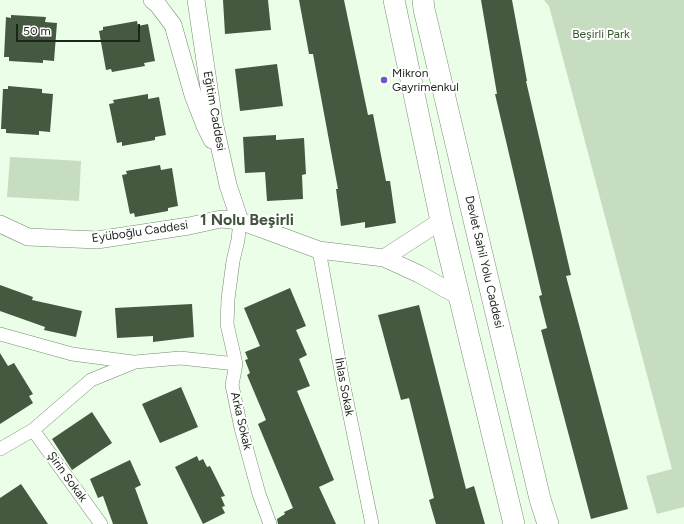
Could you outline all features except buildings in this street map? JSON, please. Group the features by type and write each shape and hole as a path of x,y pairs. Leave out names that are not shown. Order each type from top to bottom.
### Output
{"main road":[{"path":"394,0 441,221 514,524"},
{"name":"Devlet Sahil Yolu Caddesi","path":"423,0 540,499 548,524"}],"street":[{"path":"152,0 158,5 173,24 193,95 205,126 223,161"},
{"name":"Eğitim Caddesi","path":"196,0 214,122 228,185 240,221"},
{"name":"Eyüboğlu Caddesi","path":"0,224 28,237 97,240 189,226 221,219 240,221 319,250 384,258 419,274 460,297"},
{"name":"Arka Sokak","path":"240,221 230,284 227,324 236,364 232,384 259,494 270,524"},
{"path":"384,258 441,221"},
{"name":"İhlas Sokak","path":"319,250 343,382 372,524"},
{"path":"0,334 72,354 134,362 180,358 236,364"},
{"path":"0,449 33,430 91,380 134,362"},
{"name":"Şirin Sokak","path":"33,430 101,524"}],"green space":[{"name":"Beşirli Park","path":"544,0 684,0 684,507 657,514 646,476 672,469 549,6"},
{"path":"10,157 81,161 79,201 7,197"}],"place":[{"name":"Mikron Gayrimenkul","path":"384,80"}],"district":[{"name":"1 Nolu Beşirli","path":"247,220"}]}
